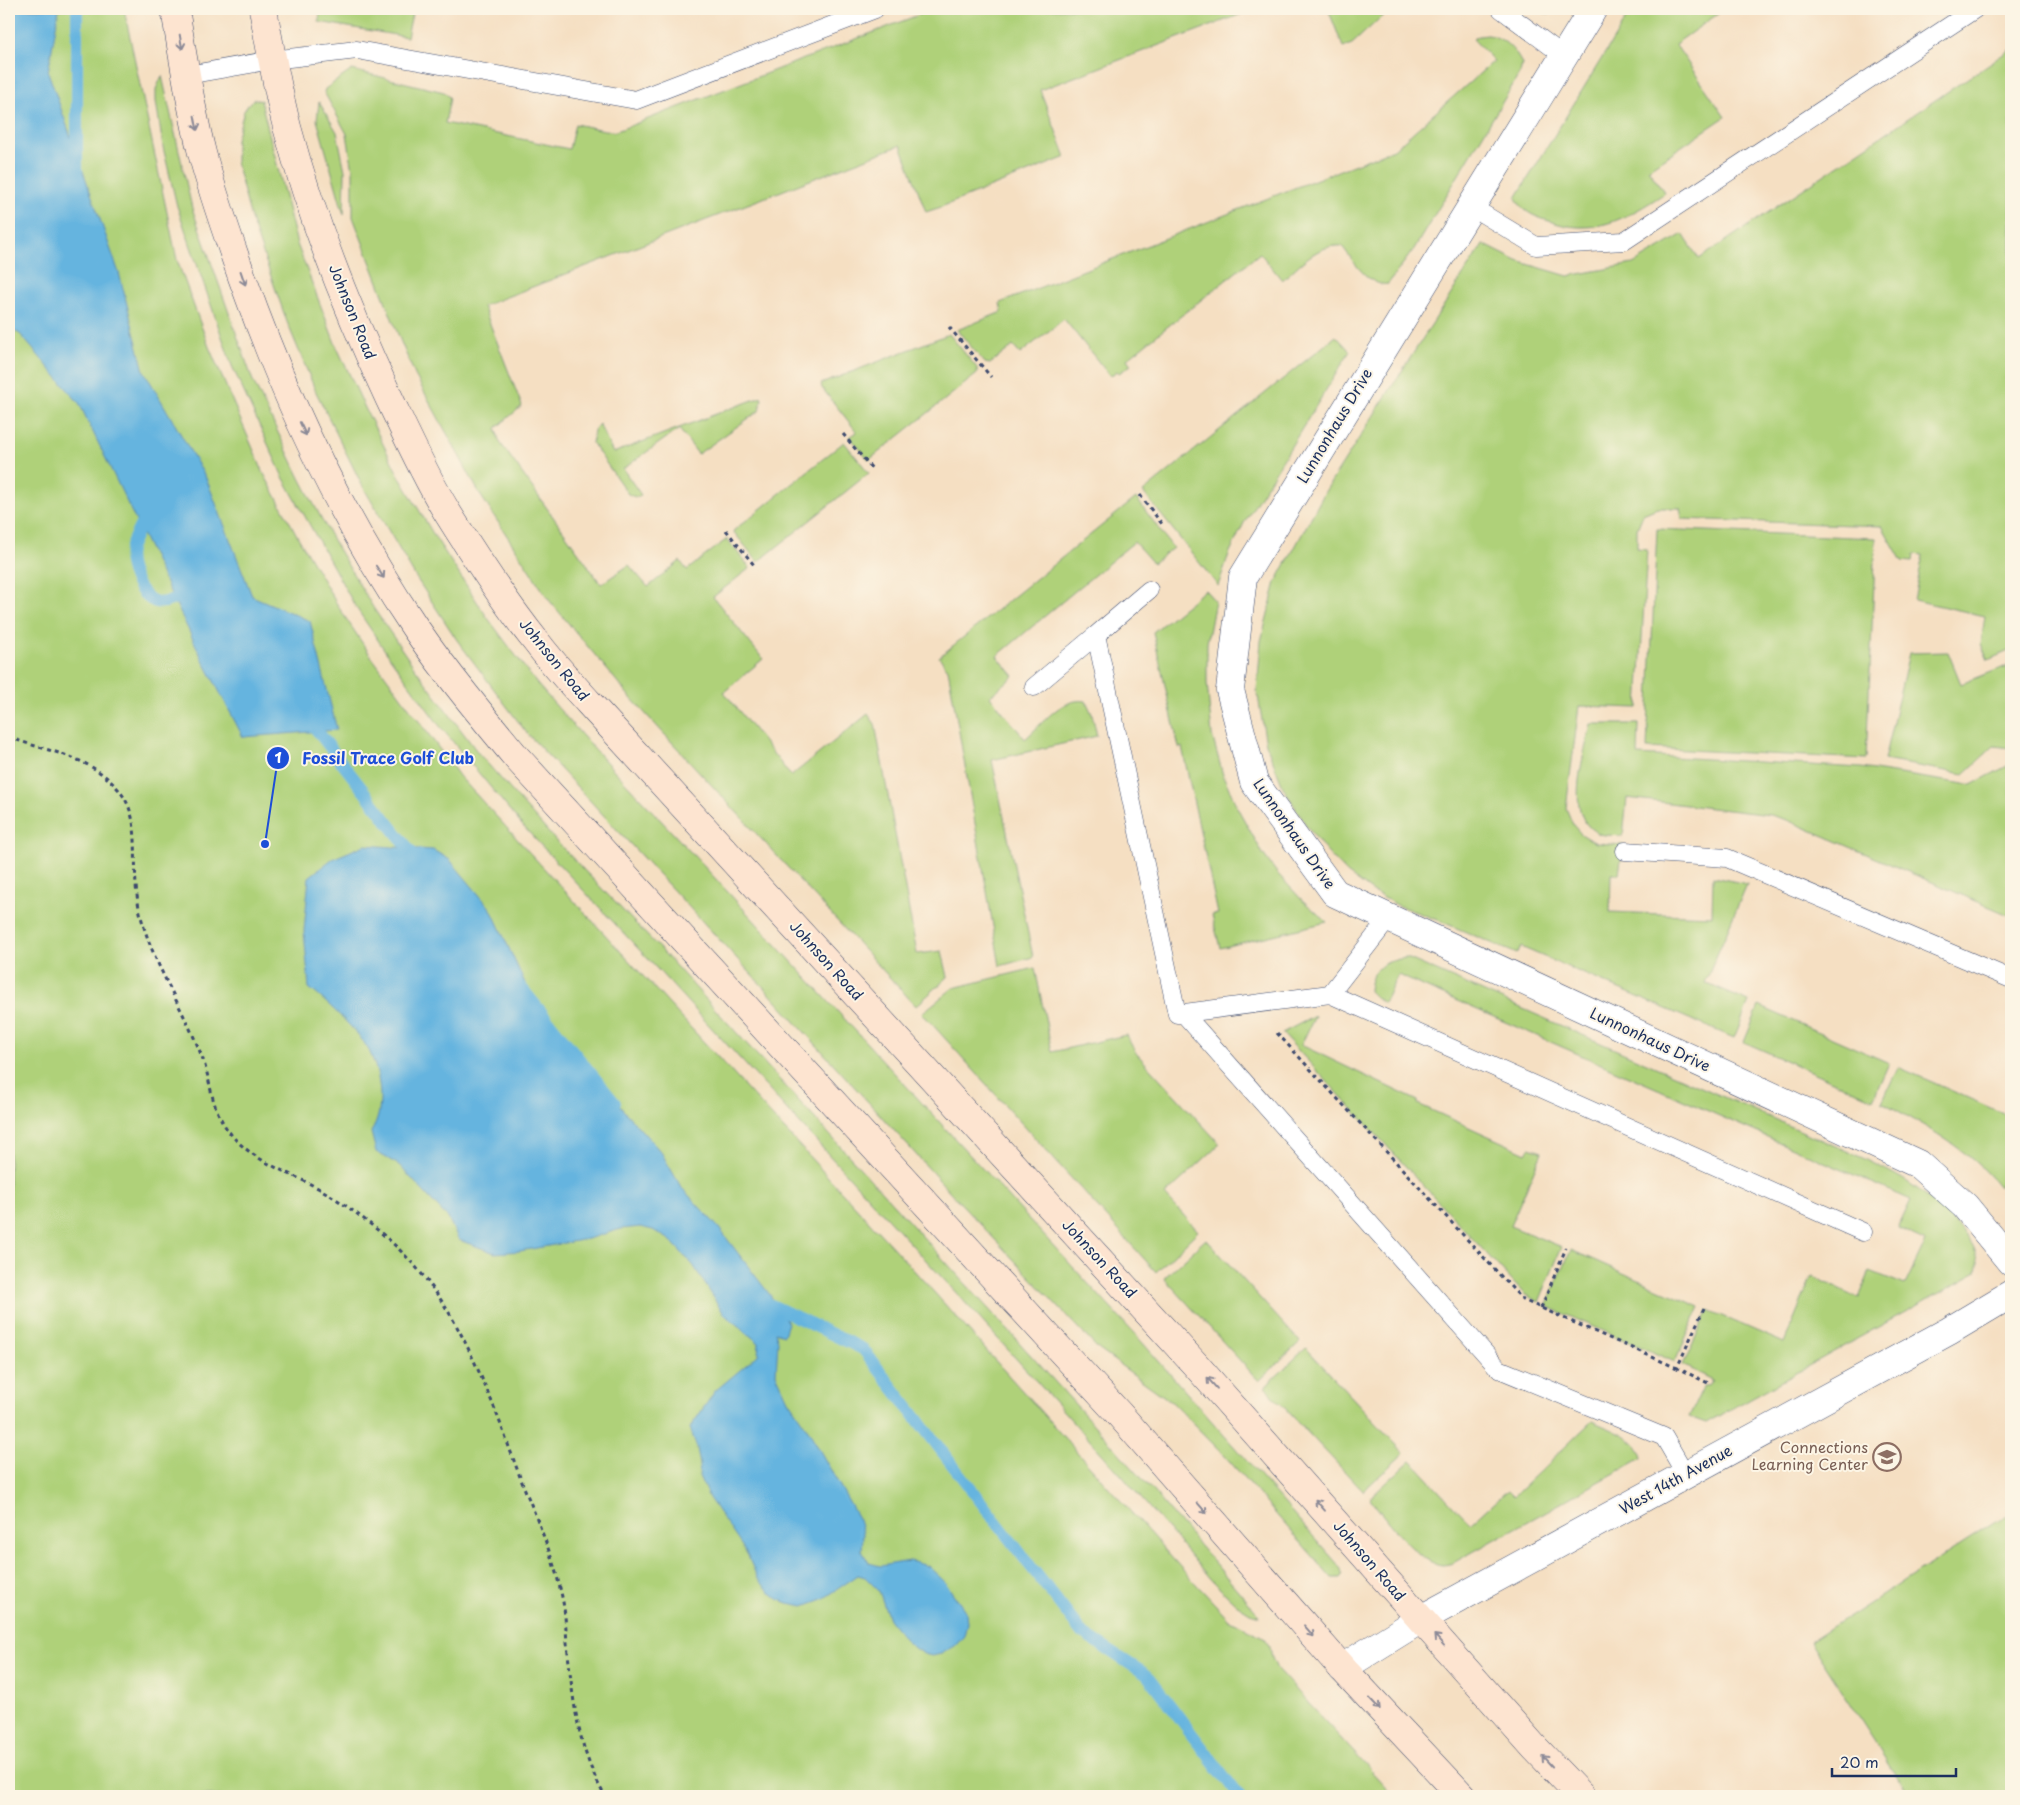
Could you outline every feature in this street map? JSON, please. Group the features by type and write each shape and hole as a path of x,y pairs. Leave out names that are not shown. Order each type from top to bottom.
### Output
{"main road":[{"path":"175,9 202,153 253,309 287,393 324,473 370,556 416,628 460,690 517,758 1120,1415 1342,1668 1462,1796"},
{"name":"Johnson Road","path":"263,9 287,126 310,202 369,357 407,437 446,511 538,644 589,703 1194,1363 1581,1796"}],"street":[{"name":"Lunnonhaus Drive","path":"1593,9 1470,206 1243,578 1230,690 1254,782 1335,893 1918,1164 1965,1206 2011,1262"},
{"name":"West 14th Avenue","path":"1342,1668 1421,1619 1940,1336 2011,1294"}],"lane":[{"path":"187,75 272,60 357,50 636,100 875,9"},
{"path":"1502,9 1564,56"},
{"path":"1470,206 1536,246 1624,241 1975,9"},
{"path":"1034,687 1149,590"},
{"path":"1096,635 1177,1014 1330,994 1863,1232"},
{"path":"1625,851 1727,858 2011,979"},
{"path":"1330,994 1389,918"},
{"path":"1184,1014 1499,1369 1664,1437 1686,1475"}],"path":[{"path":"949,327 991,377"},
{"path":"843,434 873,470"},
{"path":"1140,495 1162,524"},
{"path":"726,530 754,565"},
{"path":"9,737 90,764 119,790 127,803 134,826 136,894 143,926 204,1060 212,1099 222,1121 236,1140 252,1156 328,1194 372,1225 406,1256 432,1287 457,1328 503,1426 528,1496 542,1528 563,1602 575,1715 586,1755 605,1796"},
{"path":"1272,1027 1523,1300 1710,1384"},
{"path":"1541,1308 1566,1248"},
{"path":"1678,1368 1704,1308"}],"green space":[{"path":"9,9 124,9 177,260 209,347 264,474 341,611 371,656 460,777 932,1290 1181,1568 1229,1619 1263,1637 1270,1647 1277,1669 1394,1796 9,1796"},
{"path":"320,9 413,9 407,37 319,22"},
{"path":"934,9 1255,9 1040,90 1066,157 941,207 926,212 901,145 483,306 522,406 496,428 499,441 601,584 629,565 648,587 680,561 687,570 727,539 750,568 713,597 763,659 724,692 791,776 868,714 875,724 917,954 942,951 948,977 916,1006 630,697 549,600 481,496 415,375 401,342 353,217 353,171 347,134 324,92 325,89 352,70 444,92 450,98 445,123 569,149 575,124 614,132"},
{"path":"1328,9 1390,9 1352,44 1343,47"},
{"path":"1534,9 1566,9 1550,14"},
{"path":"1632,9 1725,9 1675,44 1725,117 1648,169 1665,193 1636,211 1608,223 1579,227 1563,225 1532,215 1521,206 1516,198"},
{"path":"1488,35 1499,38 1512,49 1522,64 1520,73 1414,249 1388,284 1374,282 1356,265 1342,246 1333,246 1317,252 1302,262 1282,280 1260,253 1127,359 1131,365 1119,373 1117,371 1110,376 1064,319 1020,354 1013,346 990,364 985,363 957,330 1002,312 1000,303 1394,149 1494,61 1473,39"},
{"path":"2011,49 2011,650 1988,660 1981,644 1985,616 1914,600 1923,555 1914,554 1913,562 1902,561 1882,526 1682,519 1680,508 1657,508 1643,514 1637,529 1637,548 1647,549 1638,708 1579,706 1566,808 1573,825 1581,834 1596,843 1623,845 1619,874 1611,874 1610,912 1712,916 1713,877 1747,884 1705,983 1749,1002 1734,1038 1521,947 1517,954 1438,920 1399,906 1373,892 1347,873 1326,851 1306,825 1283,787 1266,744 1257,690 1261,641 1276,582 1326,490 1483,244 1517,261 1568,276 1633,264 1683,234 1699,259"},
{"path":"162,76 192,208 253,381 301,480 334,542 374,609 414,667 479,754 555,840 663,952 1057,1384 1139,1475 1260,1616 1250,1613 1236,1604 1212,1581 1123,1477 972,1310 521,824 439,725 386,652 355,606 283,477 232,366 177,206 163,147 156,101 156,89"},
{"path":"255,99 261,100 297,244 335,343 399,476 435,537 487,617 537,684 595,750 1141,1341 1342,1569 1343,1574 1340,1578 1332,1578 1224,1455 1173,1403 1098,1349 951,1193 769,993 526,732 457,640 415,576 362,485 316,392 287,322 252,222 236,162 236,140 244,111 250,102"},
{"path":"319,102 337,132 345,171 344,215 317,120"},
{"path":"949,334 977,368 977,374 869,460 850,437 857,432 822,388 821,384"},
{"path":"1336,336 1350,351 1245,521 1229,554 1218,586 1143,492"},
{"path":"761,397 759,411 698,454 679,429 623,469 641,495 638,497 628,494 592,443 594,430 599,424 613,453"},
{"path":"844,442 869,473 758,562 733,531"},
{"path":"1136,498 1173,548 1153,563 1134,542 997,656 1014,676 990,696 1025,739 1060,707 1077,701 1086,701 1092,714 1097,736 992,760 1033,957 1000,966 948,669 939,657"},
{"path":"1657,529 1876,538 1866,759 1647,748"},
{"path":"1205,590 1215,601 1207,643 1207,683 1212,735 1223,775 1238,809 1263,854 1277,873 1301,899 1327,922 1220,948 1212,915 1218,914 1182,747 1179,748 1153,632"},
{"path":"1948,652 1961,684 2007,666 2011,677 2011,748 1994,746 1964,774 1884,760 1909,653"},
{"path":"1591,724 1639,724 1638,755 1861,768 1971,785 2011,764 2011,916 1787,820 1770,815 1627,798 1623,836 1600,834 1588,826 1581,814 1578,800 1581,768"},
{"path":"1407,958 1891,1172 1924,1194 1958,1226 1976,1253 1978,1260 1977,1272 1706,1423 1689,1417 1703,1387 1710,1384 1713,1380 1683,1365 1708,1310 1784,1343 1812,1276 1859,1298 1870,1271 1905,1285 1926,1241 1898,1228 1911,1200 1398,975 1384,1003 1369,991 1372,976 1386,963"},
{"path":"1035,968 1052,1052 1126,1035 1136,1053 1220,1144 1165,1195 1198,1231 1156,1272 922,1013 953,988"},
{"path":"1759,1006 1889,1063 1873,1099 1744,1042"},
{"path":"1315,1016 1301,1045 1418,1101 1418,1104 1526,1153 1529,1148 1542,1152 1510,1226 1562,1247 1539,1302 1524,1294 1282,1033"},
{"path":"1898,1067 2011,1117 2011,1158 1999,1187 1987,1173 1960,1149 1930,1129 1882,1102"},
{"path":"1206,1239 1300,1342 1259,1381 1164,1278"},
{"path":"1571,1250 1700,1307 1675,1362 1546,1306"},
{"path":"1306,1348 1404,1453 1363,1491 1265,1387"},
{"path":"1592,1421 1629,1439 1635,1445 1642,1458 1453,1563 1441,1565 1422,1556 1402,1538 1370,1498 1411,1460 1470,1524 1508,1490 1514,1496"},
{"path":"2011,1512 2011,1796 1910,1796 1810,1642"}],"water":[{"path":"9,9 59,9 48,72 119,273 144,371 206,478 252,596 310,621 337,730 243,737 202,658 79,403 20,334 9,328"},
{"path":"365,845 433,850 450,860 491,909 524,981 534,1011 661,1152 681,1187 718,1227 770,1295 788,1323 784,1335 775,1332 778,1341 776,1374 788,1400 810,1433 859,1520 863,1534 862,1551 869,1563 880,1566 910,1561 928,1566 944,1581 966,1612 967,1623 964,1636 955,1646 941,1654 932,1656 917,1650 907,1642 889,1619 879,1591 865,1577 858,1575 823,1599 804,1606 778,1599 758,1579 746,1552 709,1498 699,1476 700,1465 697,1448 690,1428 715,1391 758,1355 759,1343 724,1314 693,1265 670,1240 653,1230 640,1227 621,1229 587,1239 520,1251 495,1253 459,1240 448,1218 399,1165 376,1152 371,1132 378,1114 380,1094 374,1064 361,1038 334,1009 309,988 304,931 309,877 332,859"}],"waterway":[{"path":"77,9 77,170"},
{"path":"144,513 144,518 131,546 130,561 134,578 150,599 160,603 173,599 188,590"},
{"path":"308,719 418,861"},
{"path":"521,987 615,1103"},
{"path":"765,1302 863,1349 1082,1633 1147,1675 1239,1796"}],"place":[{"name":"Fossil Trace Golf Club","path":"265,844"},
{"name":"Connections Learning Center","path":"1887,1457"}]}
